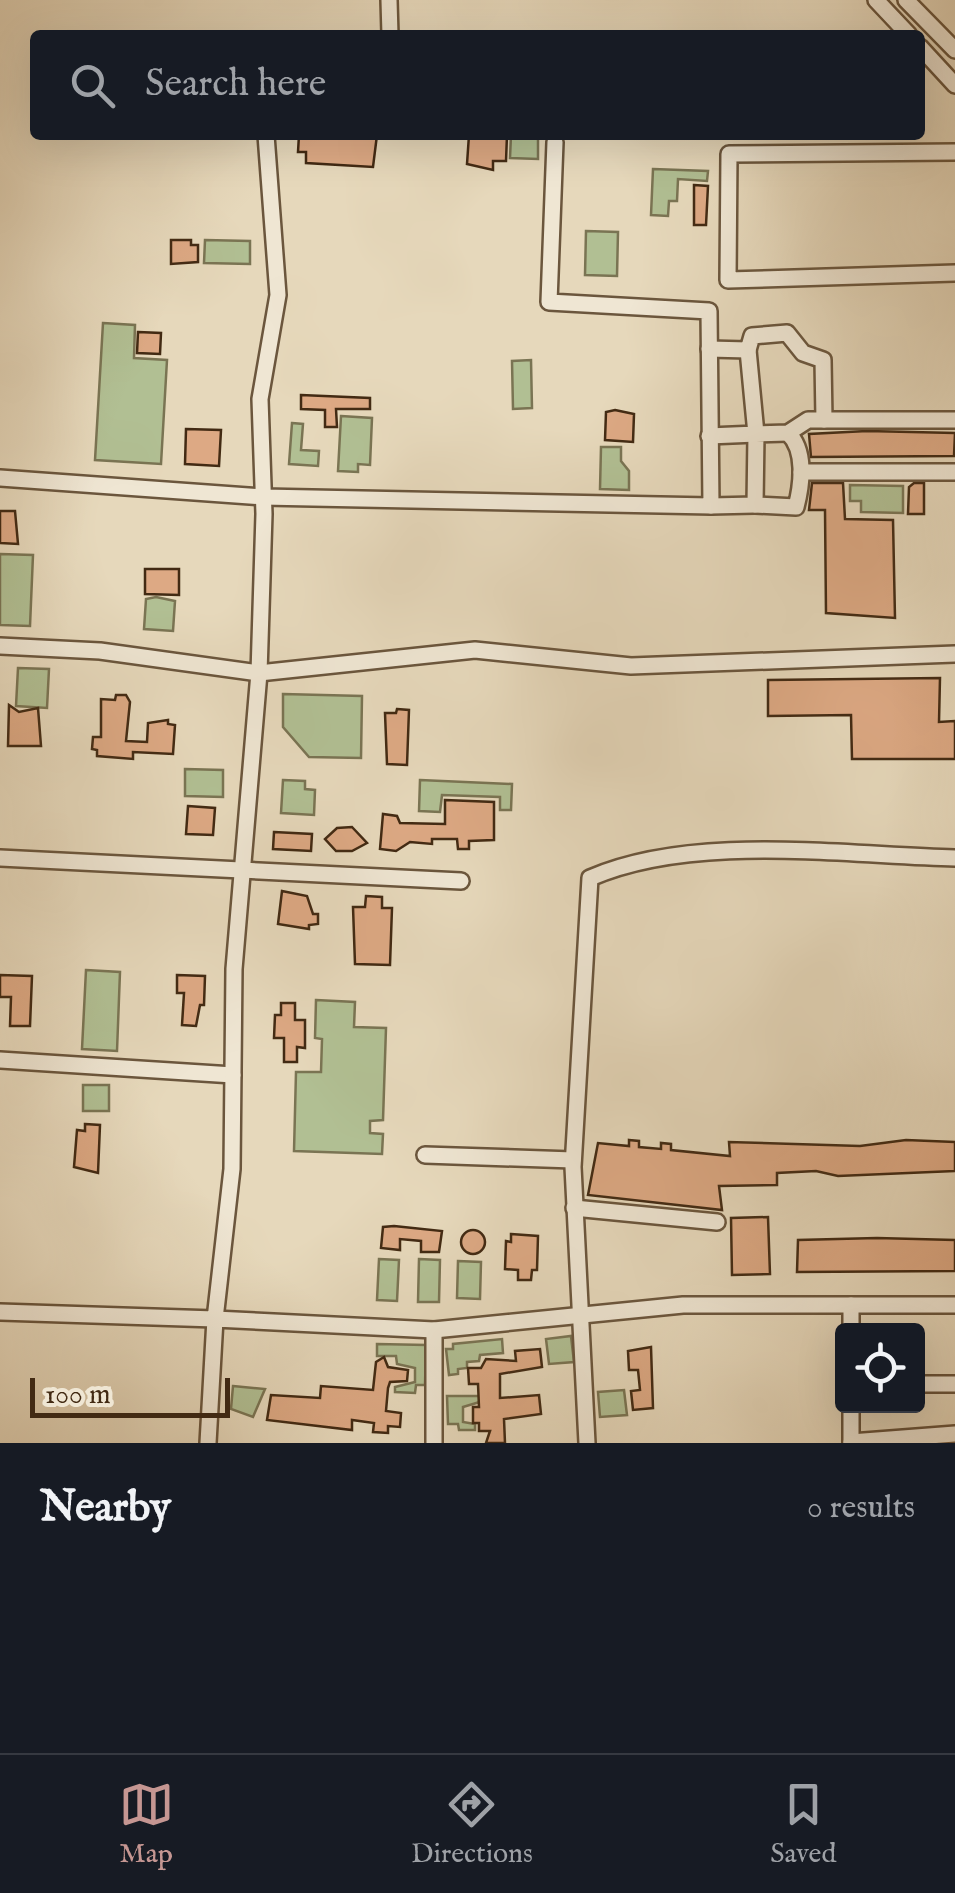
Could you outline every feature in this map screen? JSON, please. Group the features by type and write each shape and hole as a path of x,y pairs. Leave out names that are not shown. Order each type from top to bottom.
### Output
{"street":[{"path":"389,0 390,30"},
{"path":"876,0 904,30"},
{"path":"906,0 955,50"},
{"path":"925,52 955,85"},
{"path":"208,1443 215,1319 232,1170 234,969 260,672 263,497 260,399 278,295 266,140"},
{"path":"555,142 549,302 709,311 711,506"},
{"path":"955,152 729,154 728,280 955,274"},
{"path":"755,504 756,434 748,350 752,336 787,333 803,353 820,356 824,420"},
{"path":"709,349 748,350"},
{"path":"710,436 788,433 808,420 955,420"},
{"path":"0,478 263,497 796,507 801,472 797,442 788,433"},
{"path":"801,472 955,472"},
{"path":"0,646 100,651 260,672 475,650 632,666 955,654"},
{"path":"587,1443 573,1160 590,878 622,864 720,852 955,858"},
{"path":"0,858 461,881"},
{"path":"0,1060 233,1074"},
{"path":"426,1155 573,1160"},
{"path":"574,1208 718,1222"},
{"path":"0,1312 434,1330 683,1305 955,1305"},
{"path":"851,1323 852,1305"},
{"path":"434,1330 434,1443"},
{"path":"925,1384 955,1384"},
{"path":"851,1413 852,1442 955,1434"}],"green space":[{"path":"511,140 538,140 538,159 510,158"},
{"path":"653,169 708,171 707,181 678,179 677,201 669,201 668,216 651,215"},
{"path":"586,231 618,232 617,276 585,275"},
{"path":"205,240 250,241 250,264 204,263"},
{"path":"103,323 135,325 134,358 167,360 161,464 95,460"},
{"path":"531,360 532,408 513,409 512,361"},
{"path":"341,416 372,418 370,465 358,464 358,472 338,471"},
{"path":"292,423 303,424 301,450 319,451 318,466 289,464"},
{"path":"601,447 621,447 621,461 629,471 629,490 600,489"},
{"path":"850,485 903,486 903,513 861,512 861,501 850,501"},
{"path":"0,554 33,555 30,626 0,625"},
{"path":"146,599 175,601 173,631 144,629"},
{"path":"18,668 49,669 47,708 16,706"},
{"path":"283,694 362,696 361,758 309,757 283,727"},
{"path":"185,769 223,770 223,797 185,796"},
{"path":"283,780 305,781 305,789 315,790 314,815 281,813"},
{"path":"420,780 512,784 511,810 500,810 500,797 442,795 440,812 419,811"},
{"path":"86,970 120,972 117,1051 82,1049"},
{"path":"316,1000 355,1002 354,1027 386,1028 383,1120 370,1121 370,1133 383,1134 382,1154 294,1151 296,1072 321,1072 322,1039 315,1038"},
{"path":"83,1085 109,1085 109,1111 83,1111"},
{"path":"379,1259 399,1260 397,1301 377,1300"},
{"path":"419,1259 440,1260 439,1302 418,1302"},
{"path":"458,1261 481,1262 480,1299 457,1298"},
{"path":"571,1336 574,1362 549,1364 546,1339"},
{"path":"502,1339 503,1353 480,1355 479,1361 467,1362 467,1368 449,1375 446,1349 453,1349 453,1344"},
{"path":"377,1344 426,1345 425,1385 416,1385 415,1393 395,1392 395,1387 415,1382 415,1368 397,1364 396,1356 377,1356"},
{"path":"233,1386 265,1389 253,1417 231,1409"},
{"path":"624,1390 627,1415 600,1417 598,1392"},
{"path":"447,1396 483,1396 483,1401 463,1407 463,1422 475,1424 475,1430 459,1430 458,1424 448,1424"}],"building":[{"path":"299,140 376,140 373,167 306,163 306,152 298,152"},
{"path":"469,140 507,140 506,161 493,161 493,170 467,164"},
{"path":"694,185 708,186 706,225 694,225"},
{"path":"171,240 191,240 191,245 198,245 198,262 171,264"},
{"path":"138,332 161,333 160,354 137,353"},
{"path":"301,395 370,398 370,409 336,409 337,427 325,427 325,410 301,409"},
{"path":"606,412 634,414 633,442 605,440"},
{"path":"186,429 221,430 219,466 185,464"},
{"path":"955,433 954,456 811,457 809,434"},
{"path":"812,483 843,483 845,519 893,520 895,618 826,613 825,510 809,510"},
{"path":"924,483 924,514 908,514 909,487"},
{"path":"0,511 15,511 18,544 0,543"},
{"path":"145,569 179,569 179,595 145,594"},
{"path":"940,678 939,722 955,721 955,759 852,759 851,715 768,716 768,680"},
{"path":"116,695 126,695 130,702 126,741 147,742 148,723 168,720 168,724 175,725 173,754 133,752 133,759 97,756 97,750 92,749 93,737 101,737 101,699 115,700"},
{"path":"9,705 19,712 38,708 41,746 8,746"},
{"path":"397,709 409,710 407,765 387,764 385,713 396,713"},
{"path":"445,800 494,802 494,840 469,841 469,849 458,849 457,839 432,839 432,844 410,842 396,851 380,849 383,814 397,816 400,823 445,824"},
{"path":"188,806 215,808 213,835 186,834"},
{"path":"352,827 367,843 352,851 336,851 325,839 337,828"},
{"path":"274,832 312,834 311,851 273,849"},
{"path":"282,891 307,896 313,914 318,914 318,924 309,925 309,929 278,924"},
{"path":"366,896 382,897 382,908 392,908 390,965 355,964 353,907 365,907"},
{"path":"0,975 32,976 30,1026 10,1026 11,997 0,997"},
{"path":"177,975 205,976 204,1005 200,1005 196,1026 182,1025 184,993 177,993"},
{"path":"281,1003 295,1003 295,1020 305,1020 305,1048 297,1047 297,1062 284,1062 284,1038 274,1038 275,1015 281,1015"},
{"path":"85,1124 100,1125 98,1173 74,1167 77,1130 85,1131"},
{"path":"629,1140 639,1141 639,1147 661,1149 661,1143 671,1144 671,1150 730,1156 729,1142 860,1146 906,1140 955,1142 955,1171 838,1176 816,1171 777,1173 777,1185 719,1186 722,1210 588,1195 598,1143 629,1146"},
{"path":"768,1217 770,1274 732,1275 731,1218"},
{"path":"383,1227 442,1231 439,1252 421,1252 421,1241 400,1239 400,1250 381,1248"},
{"path":"473,1230 485,1242 473,1254 461,1242"},
{"path":"511,1234 538,1236 537,1270 532,1270 531,1280 518,1280 518,1270 505,1269 506,1241 511,1242"},
{"path":"798,1240 955,1240 955,1271 797,1272"},
{"path":"651,1347 653,1408 633,1410 631,1391 640,1390 638,1370 629,1370 628,1351"},
{"path":"540,1349 542,1367 500,1374 500,1398 539,1395 541,1414 504,1419 505,1443 486,1443 490,1431 479,1431 479,1423 473,1423 473,1407 479,1407 478,1384 469,1384 468,1368 481,1368 486,1359 516,1361 515,1351"},
{"path":"384,1357 388,1367 408,1370 407,1381 390,1382 388,1388 386,1411 401,1413 400,1427 388,1426 388,1433 373,1432 374,1423 352,1420 352,1430 267,1420 271,1395 320,1398 321,1386 373,1390 376,1362"}]}
